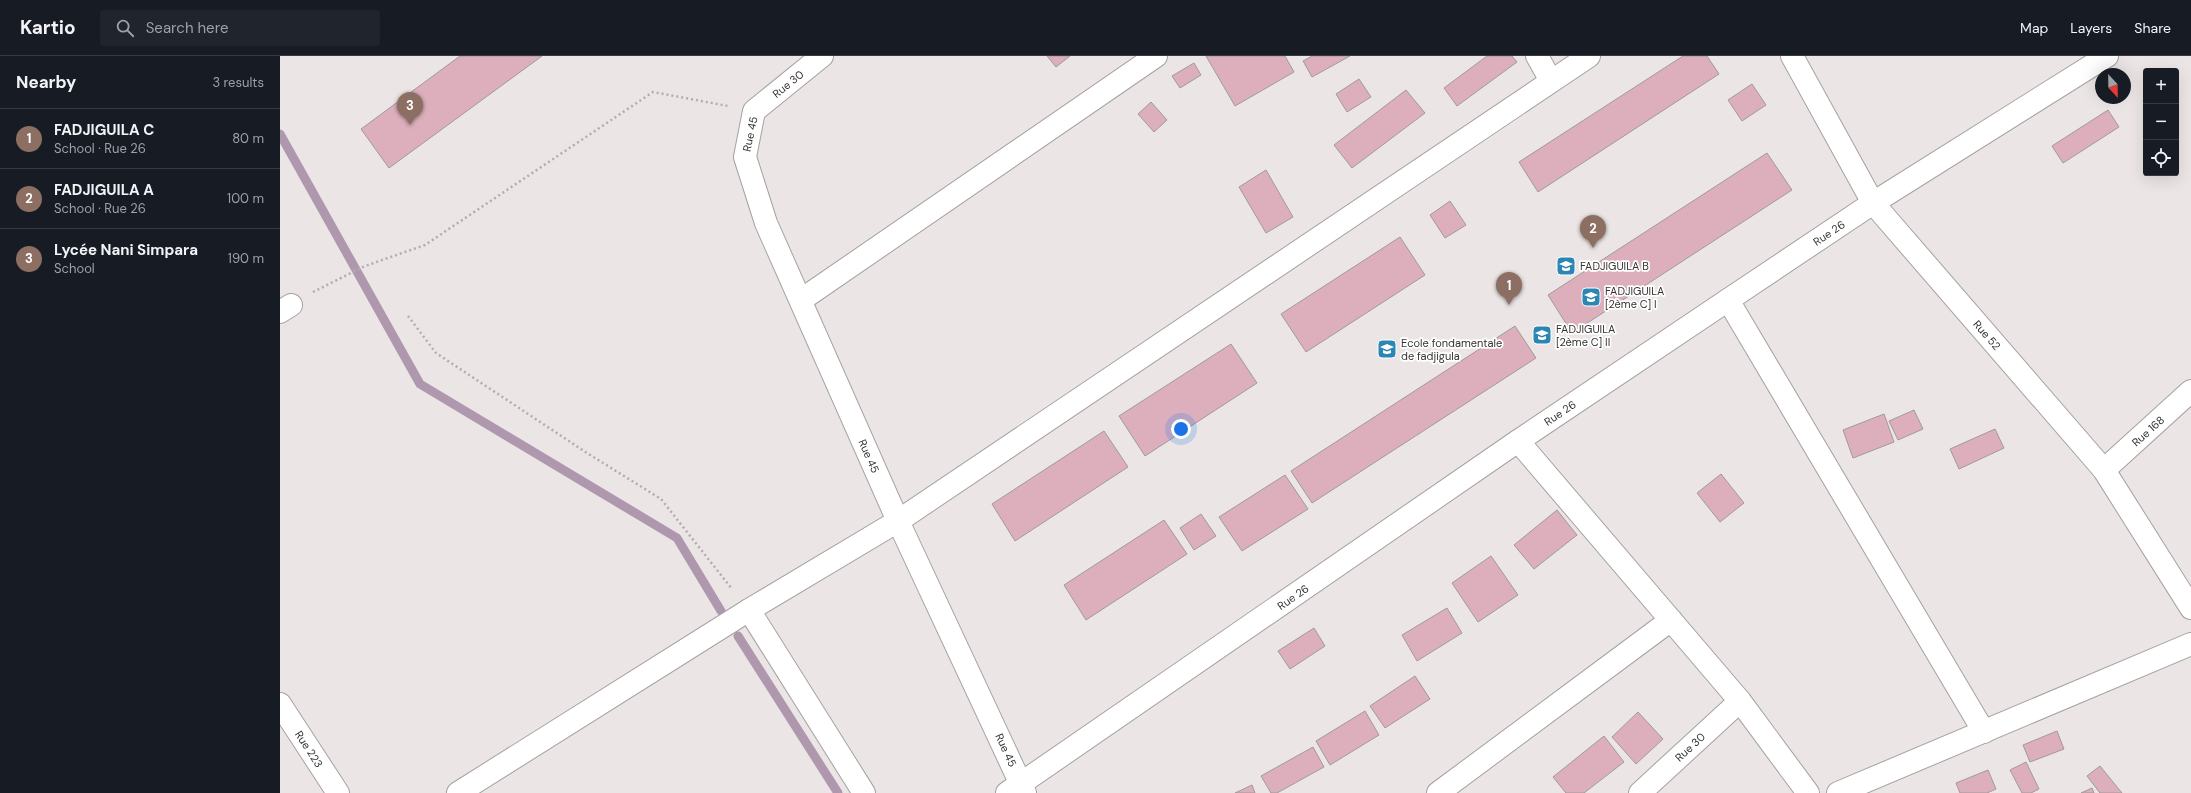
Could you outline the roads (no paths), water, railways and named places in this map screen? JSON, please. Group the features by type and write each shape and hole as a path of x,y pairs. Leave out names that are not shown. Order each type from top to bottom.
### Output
{"street":[{"name":"Rue 30","path":"754,111 822,56"},
{"path":"801,300 1156,56"},
{"path":"1537,56 1552,81"},
{"path":"458,793 749,610 898,521 1589,56"},
{"name":"Rue 52","path":"1792,56 1873,203 2104,470 2191,608"},
{"name":"Rue 26","path":"1018,790 1518,441 1873,203 2107,56"},
{"name":"Rue 45","path":"754,111 745,157 766,223 1018,790"},
{"path":"1728,300 1984,732"},
{"name":"Rue 168","path":"2104,470 2191,391"},
{"path":"1518,441 1740,701 1808,793"},
{"path":"749,610 864,793"},
{"path":"1438,793 1671,620"},
{"path":"1838,793 2191,644"},
{"name":"Rue 30","path":"1640,793 1740,701"},
{"name":"Rue 223","path":"280,704 338,793"}],"waterway":[{"path":"280,134 420,384 677,538 721,611"},
{"path":"738,636 838,793"}],"place":[{"name":"Lycée Nani Simpara","path":"410,125"},
{"name":"FADJIGUILA A","path":"1593,248"},
{"name":"FADJIGUILA B","path":"1566,266"},
{"name":"FADJIGUILA [2ème C] I","path":"1591,297"},
{"name":"FADJIGUILA C","path":"1509,305"},
{"name":"FADJIGUILA [2ème C] II","path":"1542,335"},
{"name":"Ecole fondamentale de fadjigula","path":"1387,349"}]}
